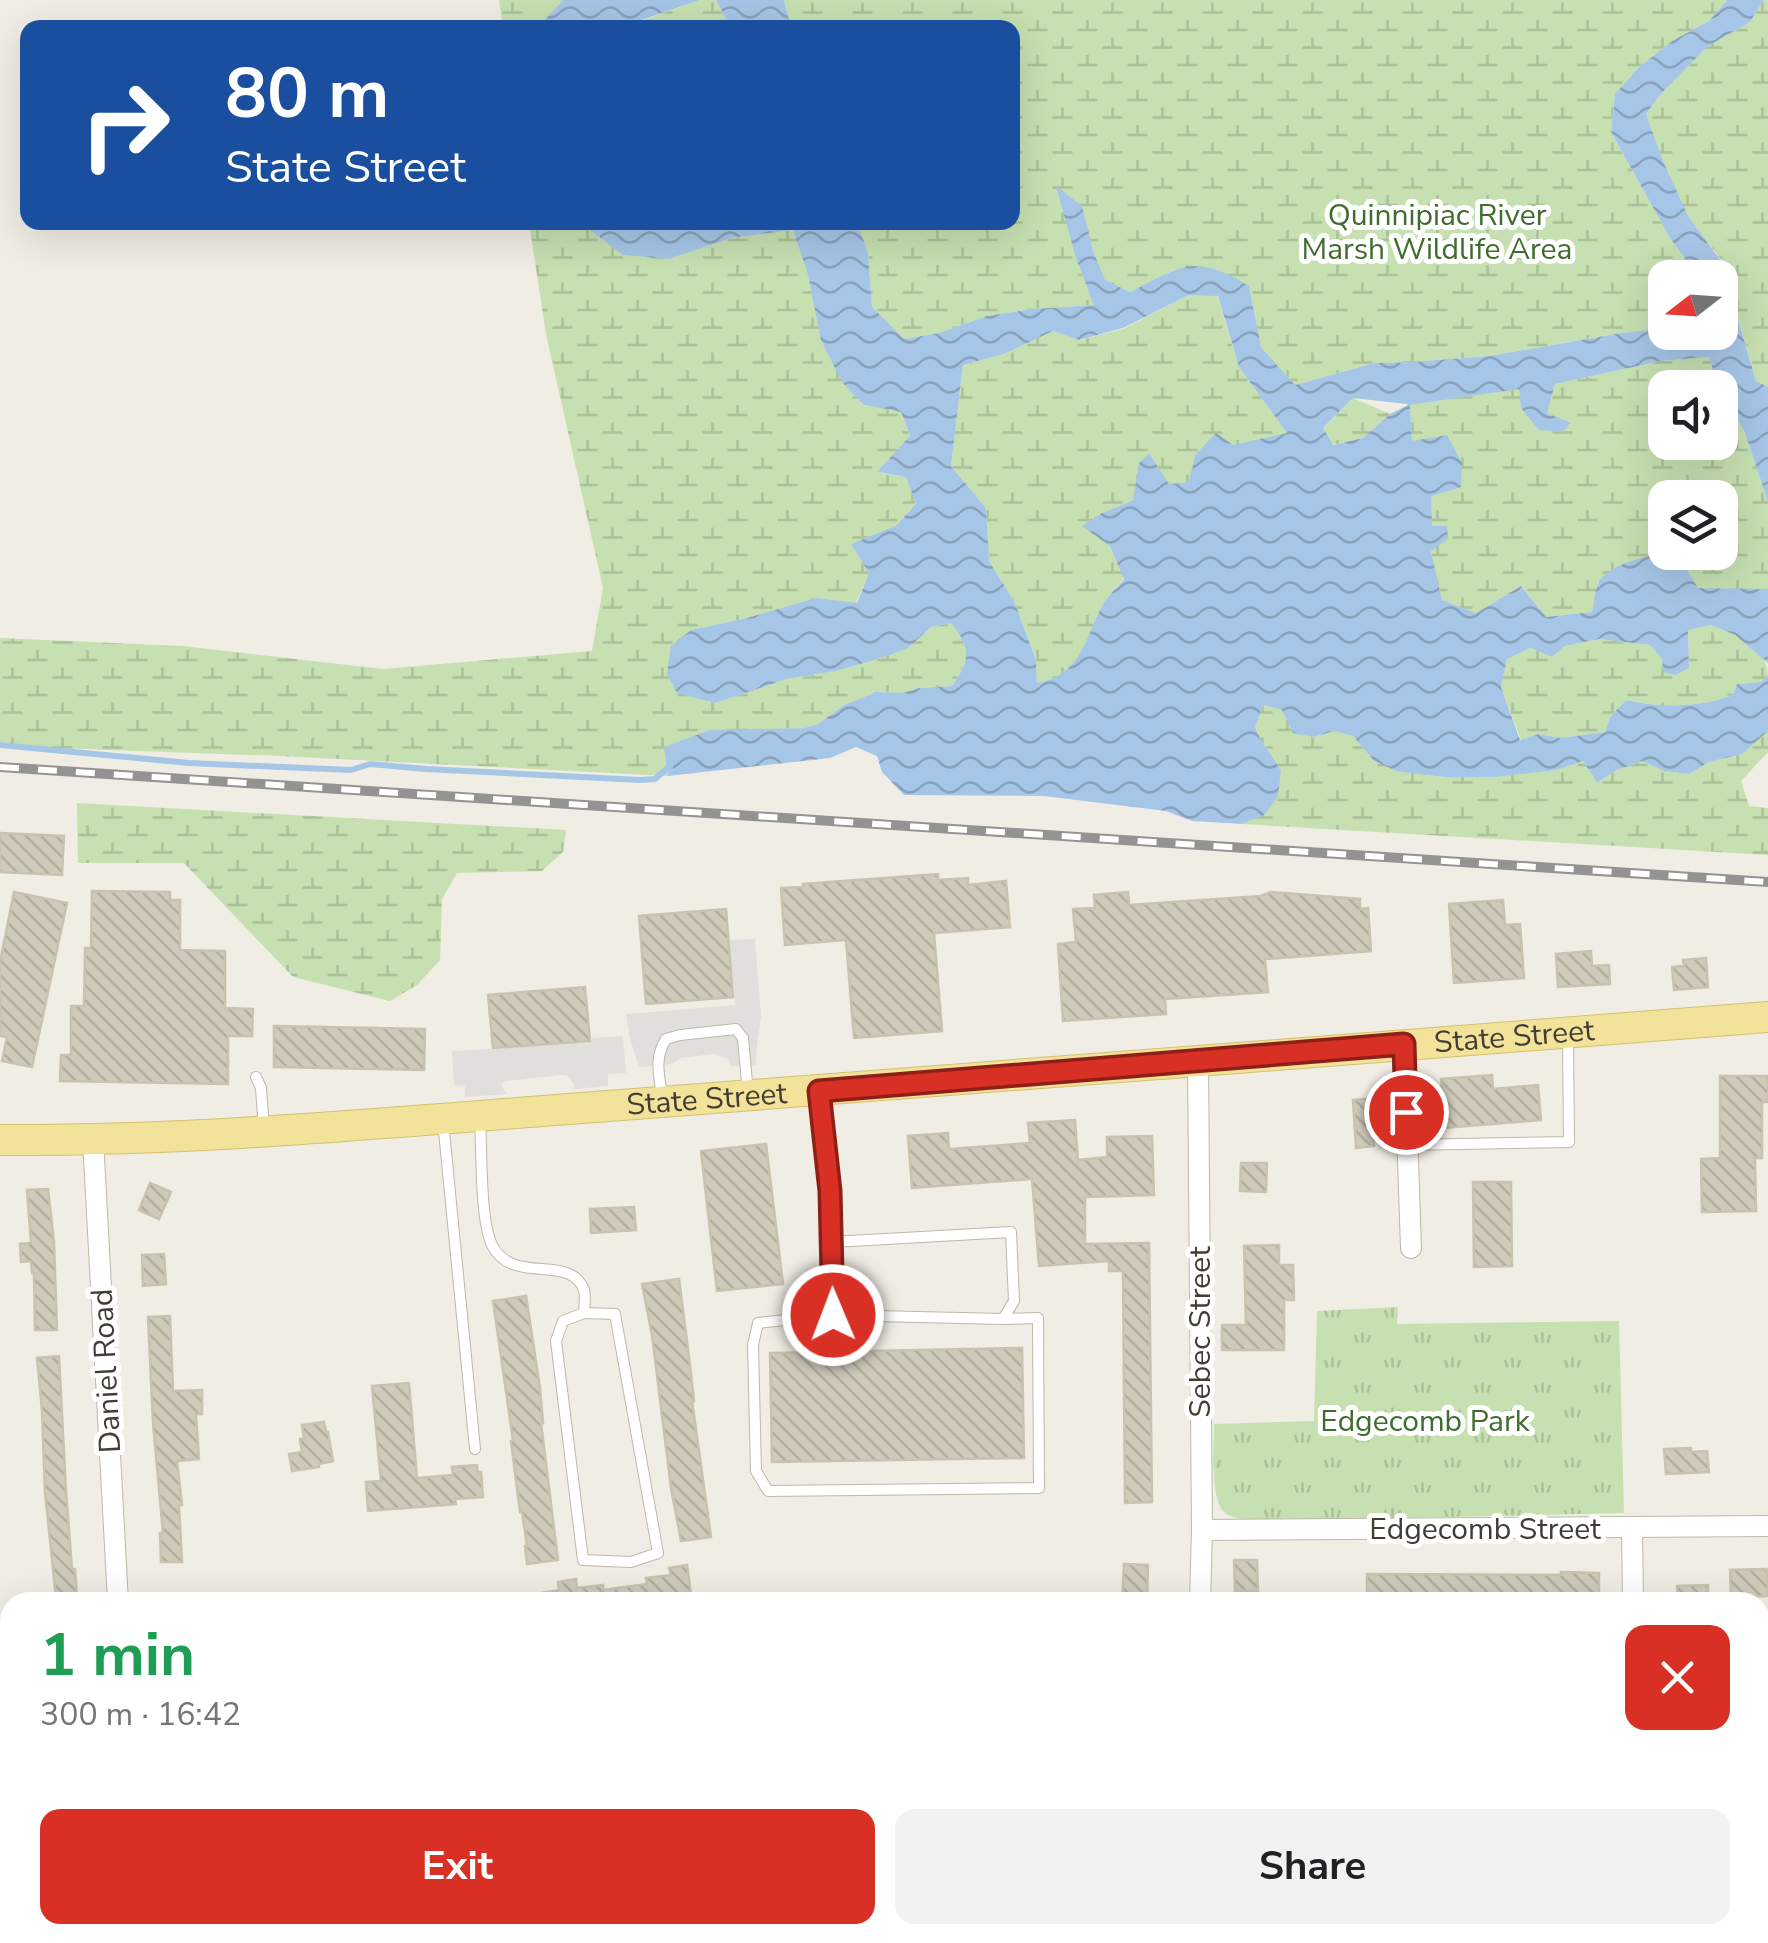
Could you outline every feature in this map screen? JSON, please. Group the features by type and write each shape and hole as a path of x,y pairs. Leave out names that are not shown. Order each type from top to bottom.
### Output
{"main road":[{"name":"State Street","path":"0,1140 177,1137 480,1116 1768,1016"}],"street":[{"path":"1404,1044 1411,1248"},
{"name":"Sebec Street","path":"1198,1061 1200,1592"},
{"name":"Daniel Road","path":"93,1139 117,1592"},
{"name":"Edgecomb Street","path":"1202,1530 1768,1526"},
{"path":"1632,1528 1633,1592"}],"lane":[{"path":"663,1102 657,1060 666,1039 736,1029 743,1038 748,1097"},
{"path":"1407,1145 1570,1142 1568,1032"},
{"path":"256,1077 261,1088 264,1131"},
{"path":"819,1091 830,1191 833,1315"},
{"path":"480,1116 486,1226 492,1247 511,1264 524,1269 563,1270 576,1278 584,1290 584,1313"},
{"path":"442,1118 475,1449"},
{"path":"832,1242 1011,1232 1014,1302 1003,1320"},
{"path":"584,1313 615,1314 658,1552 631,1562 583,1560 556,1341 563,1320 584,1313"},
{"path":"833,1315 1038,1318 1040,1488 768,1491 756,1470 753,1344 758,1323 833,1315"}],"green space":[{"path":"499,0 563,0 545,20 502,20"},
{"path":"700,0 716,0 726,20 644,20"},
{"name":"Quinnipiac River Marsh Wildlife Area","path":"784,0 1727,0 1709,21 1672,41 1639,67 1615,94 1611,132 1686,260 1648,260 1648,330 1489,356 1374,363 1295,385 1261,347 1249,286 1173,270 1130,292 1104,280 1093,251 1076,258 1095,305 987,316 939,333 904,339 872,308 868,252 860,230 1020,230 1020,20 789,20"},
{"path":"1764,0 1768,0 1768,387 1756,381 1738,317 1738,260 1721,260 1688,217 1646,114 1708,46 1750,22"},
{"path":"530,230 590,230 669,259 732,238 793,230 864,405 901,412 910,437 879,473 906,477 916,502 897,525 851,544 869,573 856,603 816,599 691,630 715,703 787,679 836,671 908,648 931,627 951,623 966,654 952,686 902,693 876,692 804,728 710,731 665,747 668,776 0,746 0,638 183,646 383,669 592,651 603,588 546,334"},
{"path":"1189,295 1217,295 1239,367 1287,433 1195,455 1190,482 1169,484 1102,513 1110,546 1124,578 1102,606 1072,666 1037,683 1036,659 1014,601 989,561 986,508 951,466 963,365 1004,354 1053,331 1080,340 1123,329"},
{"path":"1709,357 1714,370 1648,370 1648,460 1738,460 1738,420 1768,502 1768,589 1698,589 1687,570 1738,570 1738,480 1648,480 1648,558 1598,582 1592,612 1546,617 1521,586 1476,613 1441,600 1431,551 1431,496 1412,441 1410,405 1520,388 1563,432 1571,423 1546,413 1555,384 1661,361"},
{"path":"1353,398 1390,414 1363,438 1332,445 1323,429"},
{"path":"1711,625 1756,650 1768,675 1761,682 1737,684 1733,695 1693,704 1626,700 1610,717 1605,732 1561,738 1538,734 1521,740 1501,687 1507,659 1530,648 1552,657 1565,646 1599,639 1650,645 1662,659 1689,668 1688,629"},
{"path":"1263,705 1282,710 1314,737 1334,731 1353,736 1373,760 1445,777 1556,770 1583,761 1597,783 1642,761 1665,771 1689,774 1709,762 1742,754 1768,731 1768,752 1741,781 1749,806 1768,808 1768,855 1242,824 1264,815 1281,770 1255,727"},
{"path":"77,803 566,830 563,852 542,871 457,873 442,899 440,960 417,985 390,1001 293,977 184,863 78,863"},
{"name":"Edgecomb Park","path":"1398,1307 1397,1324 1619,1321 1624,1513 1262,1521 1224,1512 1215,1484 1214,1424 1314,1421 1317,1311"}],"shaded area":[{"path":"755,939 761,1016 756,1066 731,1066 728,1059 714,1054 639,1067 626,1014 735,1005 730,940"},
{"path":"623,1036 626,1073 608,1074 608,1086 574,1089 568,1076 562,1075 505,1081 501,1085 507,1094 465,1097 465,1086 454,1085 452,1051 591,1043 592,1038"}],"water":[{"path":"563,0 700,0 641,20 544,20"},
{"path":"716,0 784,0 789,20 726,20"},
{"path":"1727,0 1764,0 1750,22 1708,46 1646,114 1688,216 1720,260 1686,260 1611,132 1615,94 1639,67 1672,41 1709,21"},
{"path":"1056,186 1082,206 1105,280 1130,292 1176,270 1201,266 1249,286 1261,347 1295,385 1374,363 1489,356 1648,330 1648,350 1738,350 1738,319 1756,381 1768,387 1768,502 1738,420 1738,370 1713,370 1709,357 1661,361 1555,384 1547,413 1571,423 1563,432 1539,430 1521,408 1519,389 1410,405 1412,441 1447,435 1462,463 1461,487 1431,496 1432,526 1447,526 1448,539 1431,551 1442,600 1476,613 1521,586 1546,617 1592,612 1598,583 1606,574 1648,557 1648,570 1687,570 1698,588 1768,589 1768,663 1735,635 1711,625 1688,630 1689,668 1675,675 1663,672 1662,659 1650,645 1599,639 1565,646 1552,657 1530,648 1507,659 1501,687 1520,740 1538,734 1561,738 1605,732 1610,717 1626,700 1666,705 1707,702 1733,695 1737,684 1761,682 1768,675 1768,731 1742,754 1709,762 1689,774 1664,771 1642,761 1597,783 1583,761 1556,770 1495,777 1445,777 1396,771 1373,760 1353,736 1334,731 1314,737 1293,733 1282,710 1263,705 1255,727 1281,770 1278,796 1264,815 1242,824 1192,821 1166,811 1044,796 904,795 882,772 877,756 856,747 830,758 668,776 664,747 710,730 804,728 876,692 902,693 952,686 965,661 963,640 951,623 931,627 908,648 884,657 836,671 787,679 715,703 677,693 667,674 671,646 691,630 816,598 857,603 869,573 851,544 897,525 916,503 906,477 877,472 910,436 901,412 864,405 842,382 821,340 808,275 793,230 860,230 868,252 872,307 904,339 939,333 987,316 1094,305","holes":["1189,295 1218,296 1239,367 1287,433 1233,445 1216,433 1195,455 1189,482 1169,484 1149,453 1139,463 1133,500 1082,526 1110,546 1124,579 1102,606 1071,665 1063,673 1037,683 1036,660 1014,601 989,561 986,508 951,466 963,365 1004,354 1053,331 1079,340 1123,328","1353,398 1408,405 1390,414 1363,438 1333,445 1323,428"]},
{"path":"590,230 793,230 732,238 669,259 623,255"}],"building":[{"path":"0,833 64,836 62,875 0,872"},
{"path":"938,874 938,880 968,878 968,885 1006,881 1010,927 934,933 942,1031 854,1038 846,940 785,945 781,888"},
{"path":"92,891 170,892 170,900 180,900 180,950 225,951 225,1008 253,1009 252,1036 228,1036 228,1084 60,1081 61,1055 71,1055 71,1006 84,1006 85,948 91,948"},
{"path":"14,892 67,903 32,1067 2,1061 7,1037 0,1036 0,962"},
{"path":"1128,892 1129,905 1261,896 1271,892 1360,899 1360,909 1368,908 1371,951 1265,959 1268,992 1165,999 1166,1014 1063,1021 1058,944 1076,942 1073,909 1095,908 1094,895"},
{"path":"1503,900 1505,925 1520,924 1524,978 1454,983 1449,904"},
{"path":"726,909 733,997 646,1004 639,916"},
{"path":"1591,951 1592,966 1609,965 1610,984 1558,987 1556,954"},
{"path":"1706,958 1708,987 1674,990 1672,967 1684,966 1683,960"},
{"path":"585,987 590,1041 493,1048 488,995"},
{"path":"274,1026 425,1029 424,1070 274,1067"},
{"path":"1492,1075 1493,1089 1538,1085 1541,1120 1445,1128 1441,1079"},
{"path":"1720,1076 1768,1076 1768,1102 1762,1102 1762,1158 1755,1158 1756,1211 1702,1212 1701,1159 1720,1158"},
{"path":"1376,1098 1378,1126 1372,1127 1374,1146 1356,1148 1353,1100"},
{"path":"1075,1120 1078,1160 1107,1157 1107,1137 1152,1136 1154,1195 1085,1197 1085,1244 1149,1243 1152,1502 1125,1503 1123,1271 1109,1271 1109,1261 1039,1266 1032,1179 912,1188 908,1136 948,1133 949,1149 1030,1143 1028,1123"},
{"path":"766,1144 783,1284 717,1291 701,1151"},
{"path":"1241,1163 1267,1163 1266,1192 1240,1191"},
{"path":"1473,1182 1511,1182 1512,1266 1474,1267"},
{"path":"150,1183 171,1192 159,1219 139,1210"},
{"path":"48,1189 57,1330 35,1330 34,1273 31,1261 21,1262 20,1244 31,1243 27,1190"},
{"path":"634,1207 636,1230 591,1233 590,1209"},
{"path":"1279,1245 1279,1265 1293,1265 1294,1300 1284,1300 1284,1350 1222,1350 1222,1325 1246,1325 1244,1246"},
{"path":"164,1254 166,1284 143,1286 142,1255"},
{"path":"679,1279 711,1537 681,1541 642,1284"},
{"path":"526,1296 558,1560 527,1564 493,1301"},
{"path":"170,1316 173,1391 202,1390 202,1414 196,1414 199,1459 177,1461 182,1562 161,1562 163,1533 153,1423 148,1317"},
{"path":"1022,1348 1024,1458 772,1462 770,1353"},
{"path":"59,1356 66,1491 77,1592 55,1592 37,1358"},
{"path":"409,1383 417,1478 453,1475 452,1467 477,1465 483,1497 455,1499 456,1504 368,1511 366,1482 381,1481 372,1386"},
{"path":"324,1422 333,1461 292,1471 289,1454 302,1452 302,1425"},
{"path":"1691,1448 1691,1452 1707,1451 1709,1472 1666,1474 1664,1449"},
{"path":"1234,1560 1257,1560 1258,1591 1235,1591"},
{"path":"1124,1564 1148,1565 1147,1592 1123,1592"},
{"path":"687,1565 691,1592 547,1592 559,1590 558,1582 576,1579 577,1588 603,1585 603,1590 647,1584 646,1578 671,1575 669,1568"},
{"path":"1767,1569 1768,1592 1731,1592 1730,1570"},
{"path":"1599,1573 1599,1592 1367,1592 1367,1574"},
{"path":"1708,1585 1708,1592 1677,1592 1677,1586"}],"waterway":[{"path":"0,745 189,763 351,770 370,764 640,780 655,779 671,765"}],"railway":[{"path":"0,767 1768,882"}],"route":[{"path":"833,1315 830,1191 819,1091 1404,1044 1406,1112"}]}
